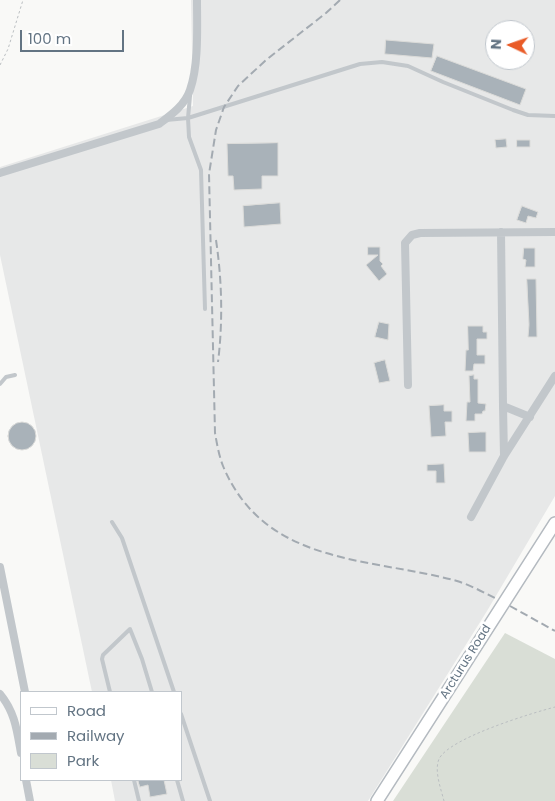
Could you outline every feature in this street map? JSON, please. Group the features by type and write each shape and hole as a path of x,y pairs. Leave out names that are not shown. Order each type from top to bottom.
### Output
{"main road":[{"name":"Arcturus Road","path":"377,801 555,523"}],"street":[{"path":"0,172 159,124 165,120 181,105 190,90 196,59 197,0"},
{"path":"501,232 504,456"},
{"path":"408,385 405,243 412,235 420,233 555,232"},
{"path":"470,517 504,456 555,376"},
{"path":"503,406 530,417"},
{"path":"0,567 25,691"},
{"path":"0,694 7,702 16,722 20,747"},
{"path":"16,722 20,716"},
{"path":"26,781 30,801"}],"lane":[{"path":"165,120 188,118 360,64 382,62 408,66 443,82 528,115 555,116"},
{"path":"190,90 189,137 201,170 205,309"},
{"path":"0,384 6,377 15,375"},
{"path":"112,522 122,538 174,691"},
{"path":"110,691 102,659 103,655 130,629 152,691"},
{"path":"182,717 210,801"},
{"path":"134,781 140,801"},
{"path":"177,781 183,801"}],"path":[{"path":"0,65 8,49 22,0"},
{"path":"444,801 438,766 439,759 444,752 471,735 555,707"}],"shaded area":[{"path":"191,0 555,0 555,496 487,611 368,801 115,801 111,781 182,781 182,691 92,691 0,255 0,167 193,106"}],"green space":[{"path":"505,633 555,659 555,801 393,801"}],"building":[{"path":"386,40 434,44 432,58 385,54"},
{"path":"437,56 526,89 520,105 431,71"},
{"path":"506,139 507,147 496,148 495,140"},
{"path":"517,140 530,140 530,147 517,147"},
{"path":"278,143 278,176 262,176 262,189 234,190 233,176 228,176 227,144"},
{"path":"280,203 281,224 244,227 243,206"},
{"path":"522,206 538,212 536,218 528,216 526,223 517,220"},
{"path":"368,247 380,247 380,261 383,264 381,266 387,274 379,281 366,265 378,255 368,255"},
{"path":"524,248 535,248 535,267 525,267 526,260 523,259"},
{"path":"527,279 536,279 537,337 528,337"},
{"path":"379,322 389,324 388,340 375,337"},
{"path":"468,326 483,326 483,332 487,332 487,339 477,339 477,355 485,355 485,364 474,364 473,371 465,371 466,350 468,350"},
{"path":"385,360 390,381 379,383 374,363"},
{"path":"474,375 474,379 478,379 478,403 486,404 485,411 482,414 475,414 475,421 466,421 467,402 470,402 469,376"},
{"path":"444,405 444,411 452,411 452,422 445,422 446,436 431,437 429,406"},
{"path":"22,422 32,426 36,436 32,446 22,450 12,446 8,436 12,426"},
{"path":"486,432 486,452 469,452 468,433"},
{"path":"444,464 445,483 436,483 436,471 427,471 427,465"},
{"path":"138,781 164,781 167,794 150,797 148,785 140,787"}],"railway":[{"path":"340,0 266,60 238,86 224,107 216,130 209,174 215,433 219,454 223,466 242,499 265,523 292,540 323,552 355,560 457,581 495,598"},
{"path":"216,240 220,270 221,301 221,332 218,362"},
{"path":"510,606 555,631"}]}
